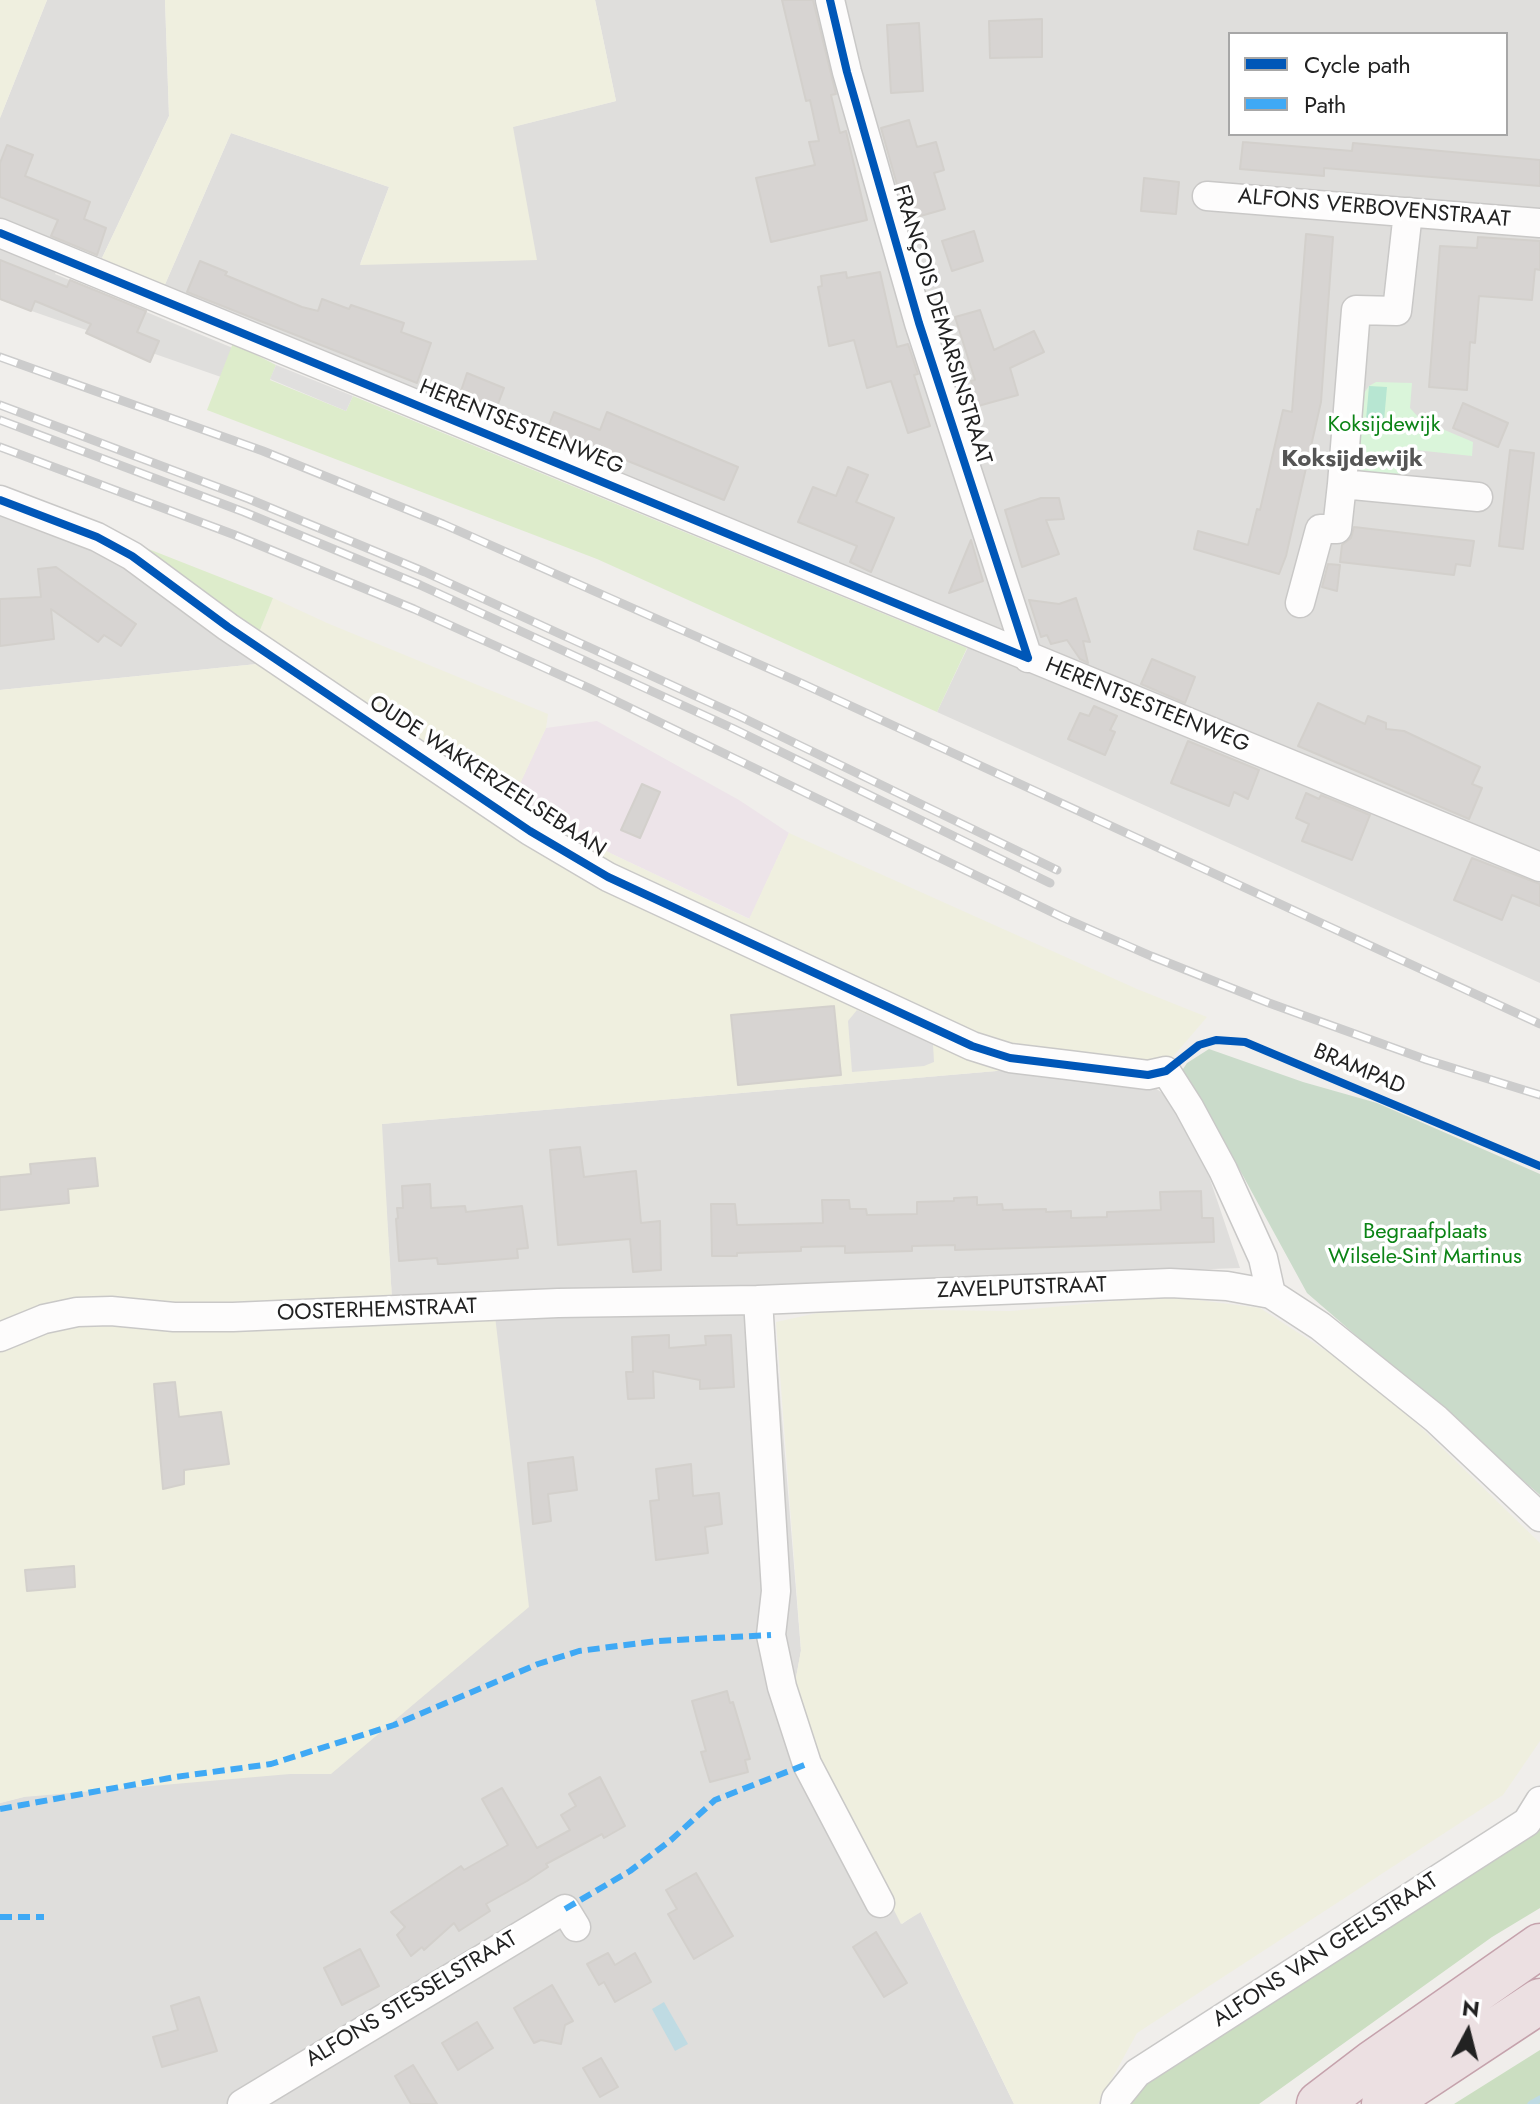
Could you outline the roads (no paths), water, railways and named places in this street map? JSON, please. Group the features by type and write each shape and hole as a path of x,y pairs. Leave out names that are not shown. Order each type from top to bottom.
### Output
{"highway":[{"path":"1319,2104 1540,1946"},
{"path":"1384,2104 1540,2001"}],"street":[{"name":"FRANÇOIS DEMARSINSTRAAT","path":"830,0 847,72 919,323 1028,658"},
{"name":"ALFONS VERBOVENSTRAAT","path":"1207,196 1540,223"},
{"path":"1300,603 1320,529 1337,529 1356,310 1397,311 1408,212"},
{"name":"HERENTSESTEENWEG","path":"0,233 1540,867"},
{"path":"1342,484 1478,497"},
{"name":"OUDE WAKKERZEELSEBAAN","path":"0,500 97,537 132,556 228,627 530,831 608,877 972,1046 1010,1058 1148,1075 1166,1071 1223,1170 1263,1258 1271,1294"},
{"name":"ZAVELPUTSTRAAT","path":"758,1300 1170,1283 1227,1286 1271,1294 1320,1326 1436,1419 1540,1517"},
{"path":"758,1300 776,1591 771,1635 782,1687 807,1764 880,1903"},
{"name":"OOSTERHEMSTRAAT","path":"0,1337 44,1319 77,1312 233,1317 558,1303 758,1300"},
{"name":"ALFONS VAN GEELSTRAAT","path":"1115,2104 1137,2073 1527,1822 1540,1801"},
{"name":"ALFONS STESSELSTRAAT","path":"242,2104 565,1909 576,1927"}],"water":[{"path":"664,2002 688,2044 675,2051 652,2009"}],"waterway":[{"path":"1531,2104 1540,2099"}],"railway":[{"path":"0,357 263,451 443,524 799,682 1540,1024"},
{"path":"0,405 249,499 425,572 737,715 1057,870"},
{"path":"0,420 244,512 420,585 732,728 1050,883"},
{"path":"0,447 235,535 414,609 589,688 1064,918 1151,956 1427,1060 1540,1095"}],"district":[{"name":"Koksijdewijk","path":"1352,460"}],"park label":[{"name":"Begraafplaats Wilsele-Sint Martinus","path":"1425,1246"}]}
